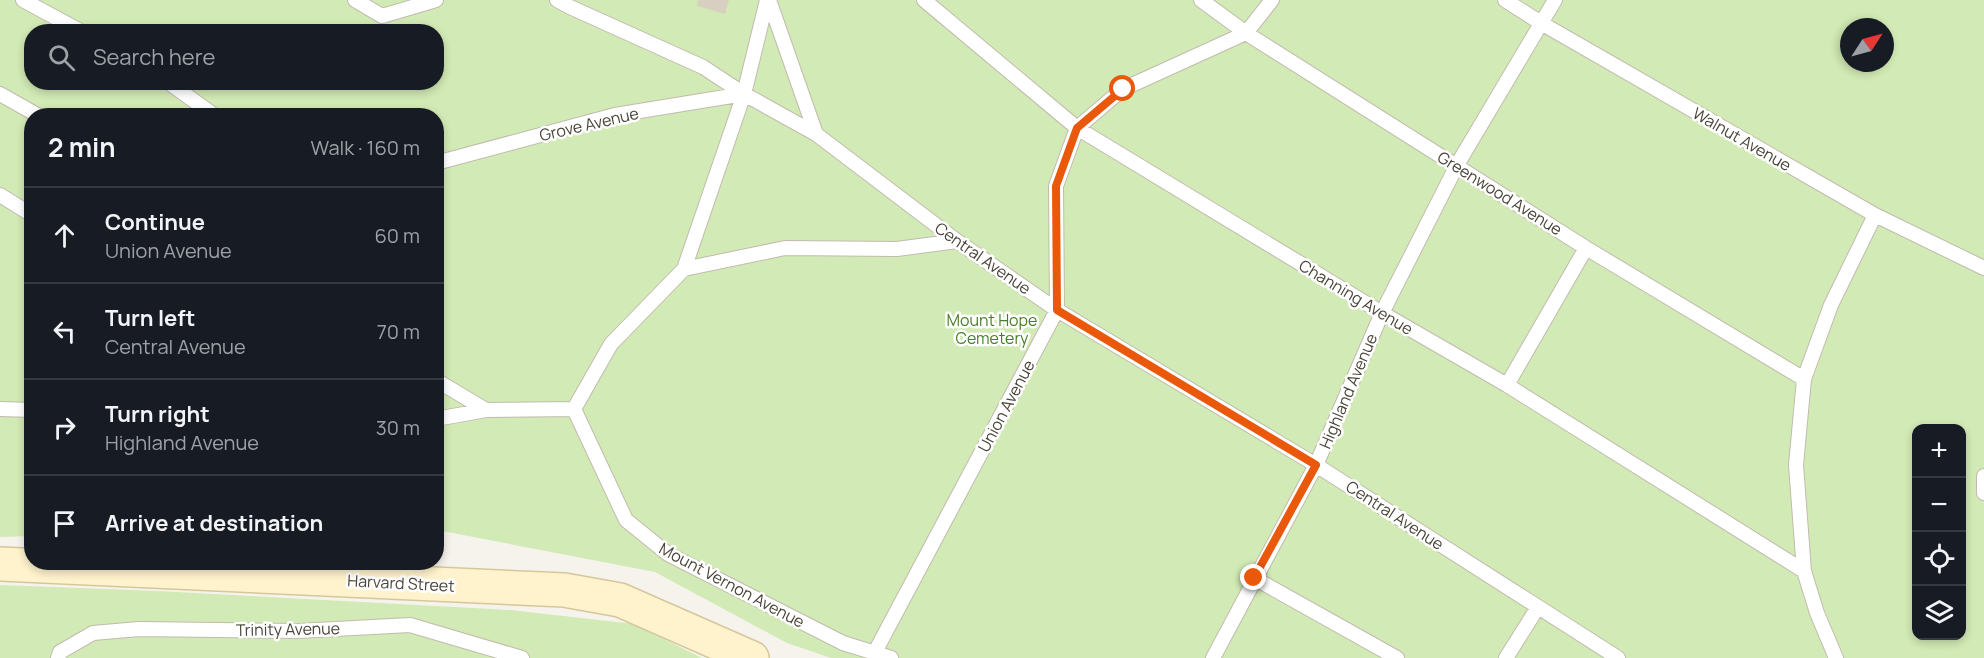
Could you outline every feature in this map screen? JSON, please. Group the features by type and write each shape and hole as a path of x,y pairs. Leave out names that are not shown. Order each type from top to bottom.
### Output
{"main road":[{"name":"Harvard Street","path":"0,564 24,565"},
{"name":"Harvard Street","path":"130,570 564,590 620,600 752,658"}],"lane":[{"path":"22,0 67,24"},
{"path":"355,0 382,16 436,0"},
{"name":"Central Avenue","path":"557,0 703,68 816,134 957,241 1057,310 1316,465 1618,658"},
{"path":"444,418 486,410 574,409 612,344 684,269 744,94 768,0"},
{"path":"768,0 816,134"},
{"name":"Channing Avenue","path":"924,0 1077,128 1382,313 1507,385 1804,571"},
{"name":"Greenwood Avenue","path":"1201,0 1246,33 1586,248 1804,379"},
{"name":"Union Avenue","path":"875,652 1057,310 1056,186 1077,128 1123,89 1246,33 1272,0"},
{"name":"Walnut Avenue","path":"1505,0 1875,215 1984,267"},
{"name":"Highland Avenue","path":"1213,658 1316,465 1382,313 1457,165 1555,0"},
{"path":"179,90 204,108"},
{"path":"0,94 25,108"},
{"name":"Grove Avenue","path":"444,161 615,116 744,94"},
{"path":"0,195 24,210"},
{"path":"1836,658 1817,613 1804,571 1796,465 1804,379 1831,305 1875,215"},
{"path":"684,269 785,248 897,249 957,241"},
{"path":"1507,385 1586,248"},
{"path":"444,385 486,410"},
{"path":"0,409 24,410"},
{"name":"Mount Vernon Avenue","path":"574,409 626,520 668,554 843,643 891,658"},
{"path":"1984,476 1984,493"},
{"path":"1254,578 1397,658"},
{"path":"1506,658 1538,607"},
{"name":"Trinity Avenue","path":"58,658 60,652 93,633 139,629 298,631 410,625 522,658"}],"green space":[{"name":"Mount Hope Cemetery","path":"0,0 1984,0 1984,658 831,658 787,643 655,572 444,531 444,108 24,108 24,536 0,537"},
{"path":"0,585 511,610 634,624 702,658 0,658"}],"building":[{"path":"698,0 729,0 725,14 697,6"}],"route":[{"path":"1123,89 1077,128 1056,186 1057,310 1316,465 1254,578"}]}
